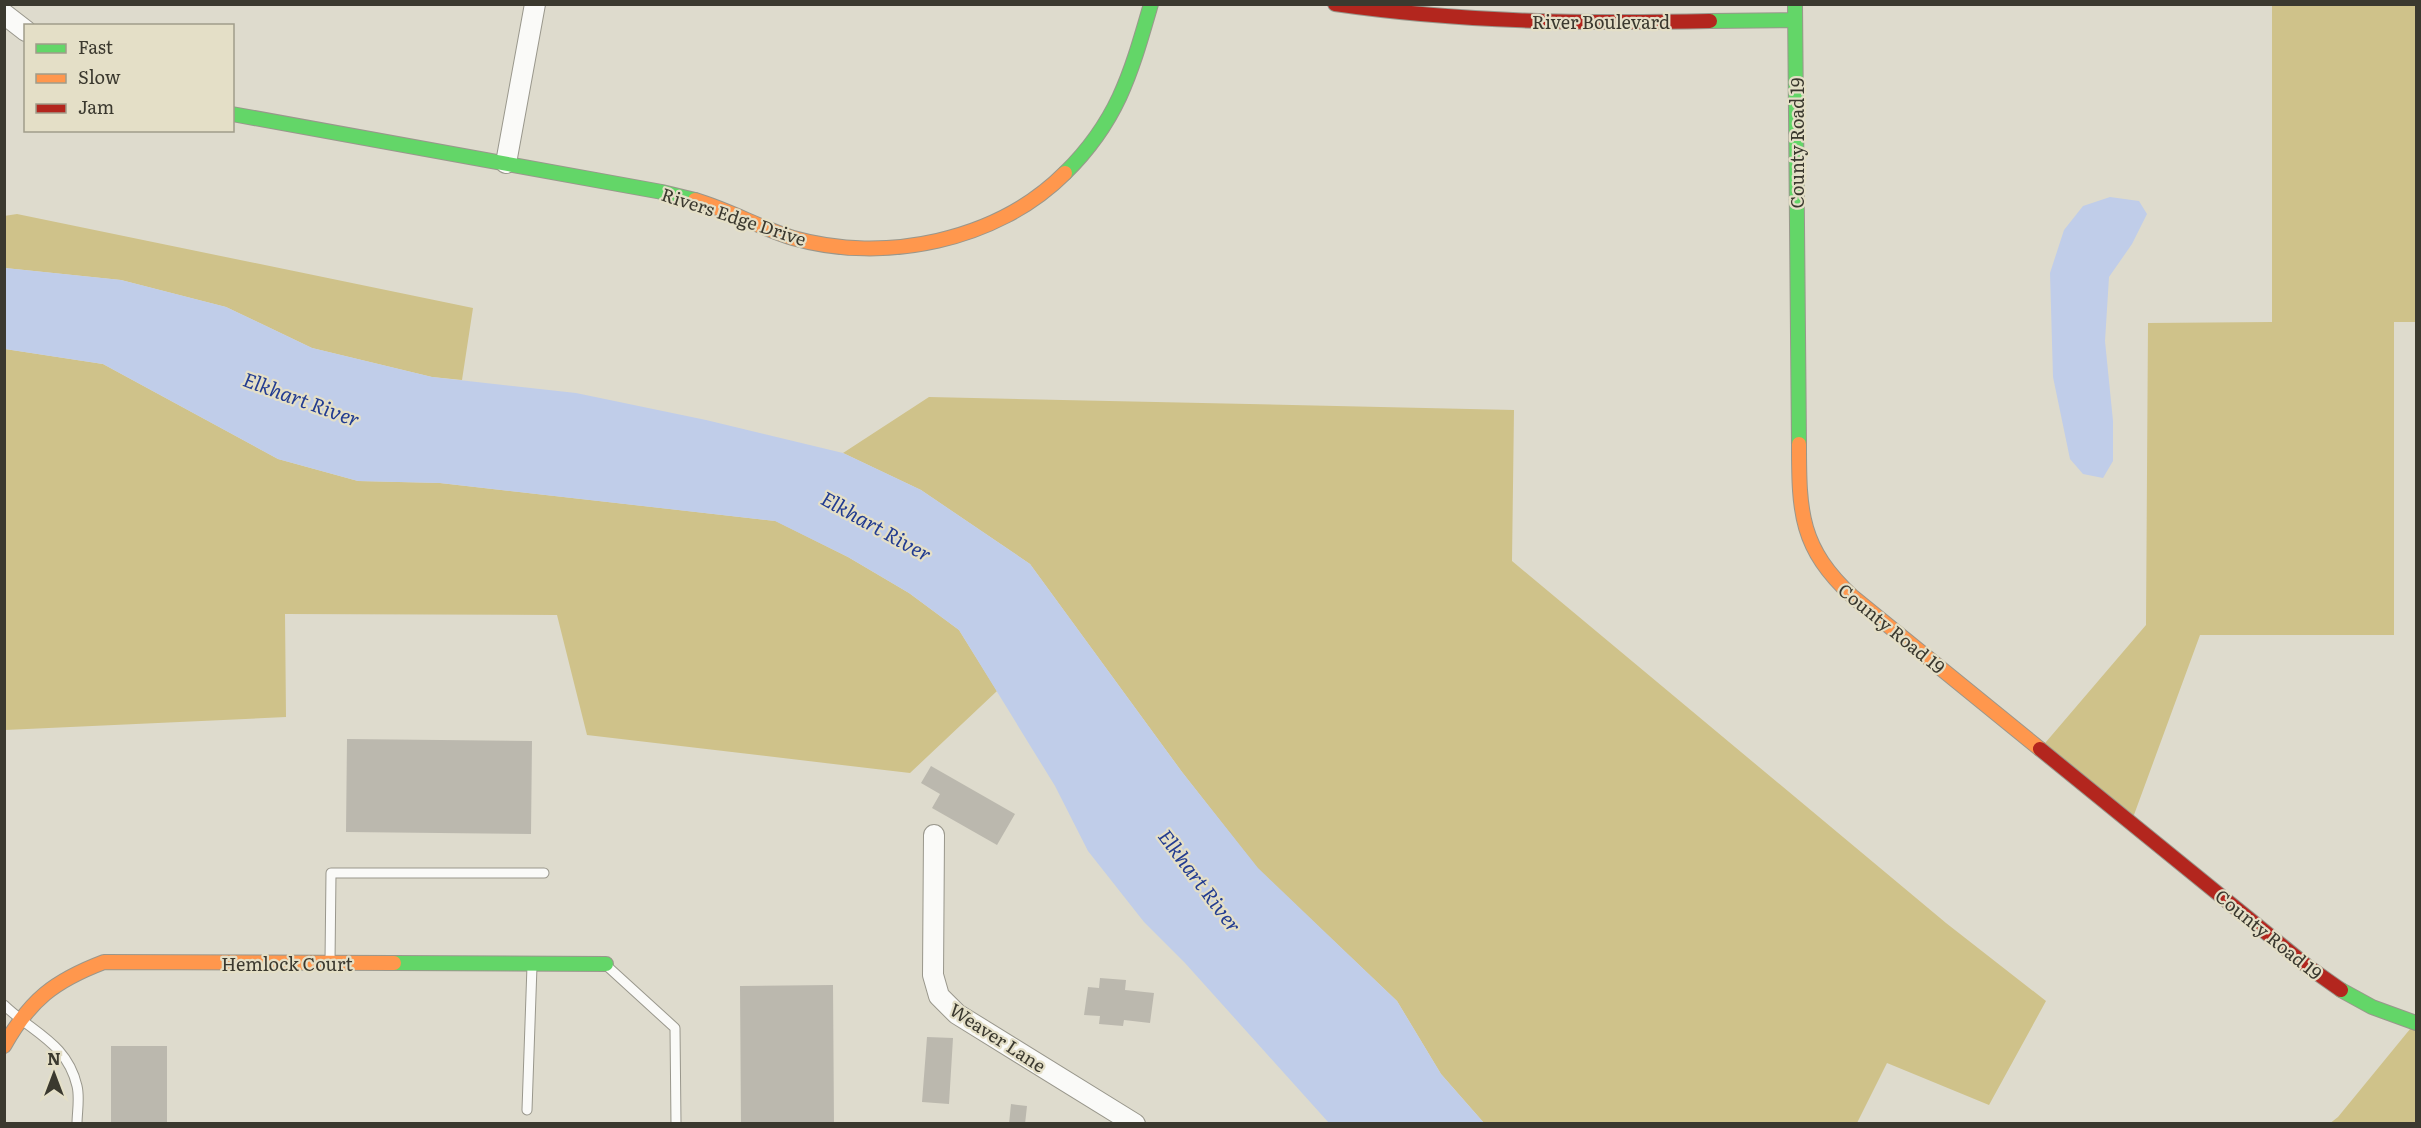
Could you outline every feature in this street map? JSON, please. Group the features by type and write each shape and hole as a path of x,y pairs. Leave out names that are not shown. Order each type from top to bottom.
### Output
{"street":[{"path":"506,163 535,4"},
{"name":"Rivers Edge Drive","path":"234,114 662,192 710,205 777,234 821,244 867,250 911,247 952,238 992,223 1029,203 1058,181 1084,156 1109,120 1129,80 1151,4"},
{"name":"River Boulevard","path":"1335,4 1416,14 1509,20 1592,22 1795,20"},
{"name":"County Road 19","path":"1795,4 1799,493 1806,535 1820,563 1834,581 1853,597 2307,966 2346,995 2379,1011 2416,1023"},
{"path":"4,14 24,29"},
{"name":"Weaver Lane","path":"934,835 933,975 939,996 957,1014 1135,1124"},
{"name":"Hemlock Court","path":"4,1046 31,1003 51,986 73,972 104,962 606,964"}],"lane":[{"path":"330,964 331,873 544,873"},
{"path":"527,1110 532,963"},
{"path":"606,964 675,1028 676,1124"},
{"path":"4,1005 19,1020 47,1038 67,1058 78,1088 77,1124"}],"shaded area":[{"path":"2272,5 2416,5 2416,322 2394,322 2394,635 2200,635 2131,823 2040,749 2146,625 2148,323 2272,322"},
{"path":"17,214 473,308 462,380 432,377 312,348 226,307 121,280 5,268 4,216"},
{"path":"5,349 103,364 278,459 358,481 440,483 776,521 848,557 909,593 959,630 997,691 910,773 587,735 557,615 285,614 286,717 5,730"},
{"path":"929,397 1514,410 1512,561 1946,923 2046,1001 1989,1105 1887,1063 1857,1123 1484,1123 1441,1074 1397,1001 1258,869 1182,772 1030,564 921,490 843,453"},
{"path":"2415,1023 2416,1122 2411,1124 2329,1124 2338,1117"}],"water":[{"path":"2110,197 2139,201 2147,214 2132,244 2109,277 2105,341 2113,421 2113,461 2103,478 2083,474 2070,459 2053,377 2050,273 2064,230 2083,206"},
{"name":"Elkhart River","path":"5,268 121,280 226,307 312,348 432,377 576,393 706,420 843,453 921,490 1030,564 1182,772 1258,868 1397,1001 1441,1074 1484,1123 1329,1123 1185,963 1144,922 1088,851 1055,786 959,630 909,593 848,557 775,521 440,483 358,481 278,459 103,364 5,349"}],"building":[{"path":"347,739 532,741 531,834 346,832"},
{"path":"931,766 1015,814 997,845 932,808 940,794 921,783"},
{"path":"1100,978 1126,980 1125,990 1154,993 1150,1023 1124,1020 1123,1026 1099,1024 1100,1016 1084,1015 1088,987 1099,988"},
{"path":"833,985 834,1124 741,1124 740,986"},
{"path":"927,1037 953,1038 949,1104 922,1102"},
{"path":"111,1046 167,1046 167,1124 111,1124"},
{"path":"1011,1104 1027,1106 1025,1124 1009,1124"}],"traffic: fast":[{"path":"1065,173 1083,154 1110,115 1129,74 1151,4"},
{"path":"1795,4 1799,444"},
{"path":"1710,21 1795,20"},
{"path":"234,114 662,192 695,200"},
{"path":"394,963 606,964"},
{"path":"2341,990 2372,1007 2416,1023"}],"traffic: slow":[{"path":"695,200 793,238 828,245 864,248 901,247 938,241 1007,216 1038,196 1065,173"},
{"path":"1799,444 1800,490 1806,528 1822,562 1835,579 1853,597 2040,749"},
{"path":"4,1046 24,1016 45,994 71,977 104,962 394,963"}],"traffic: jam":[{"path":"1335,4 1475,18 1616,22 1710,21"},
{"path":"2040,749 2307,966 2341,990"}]}
